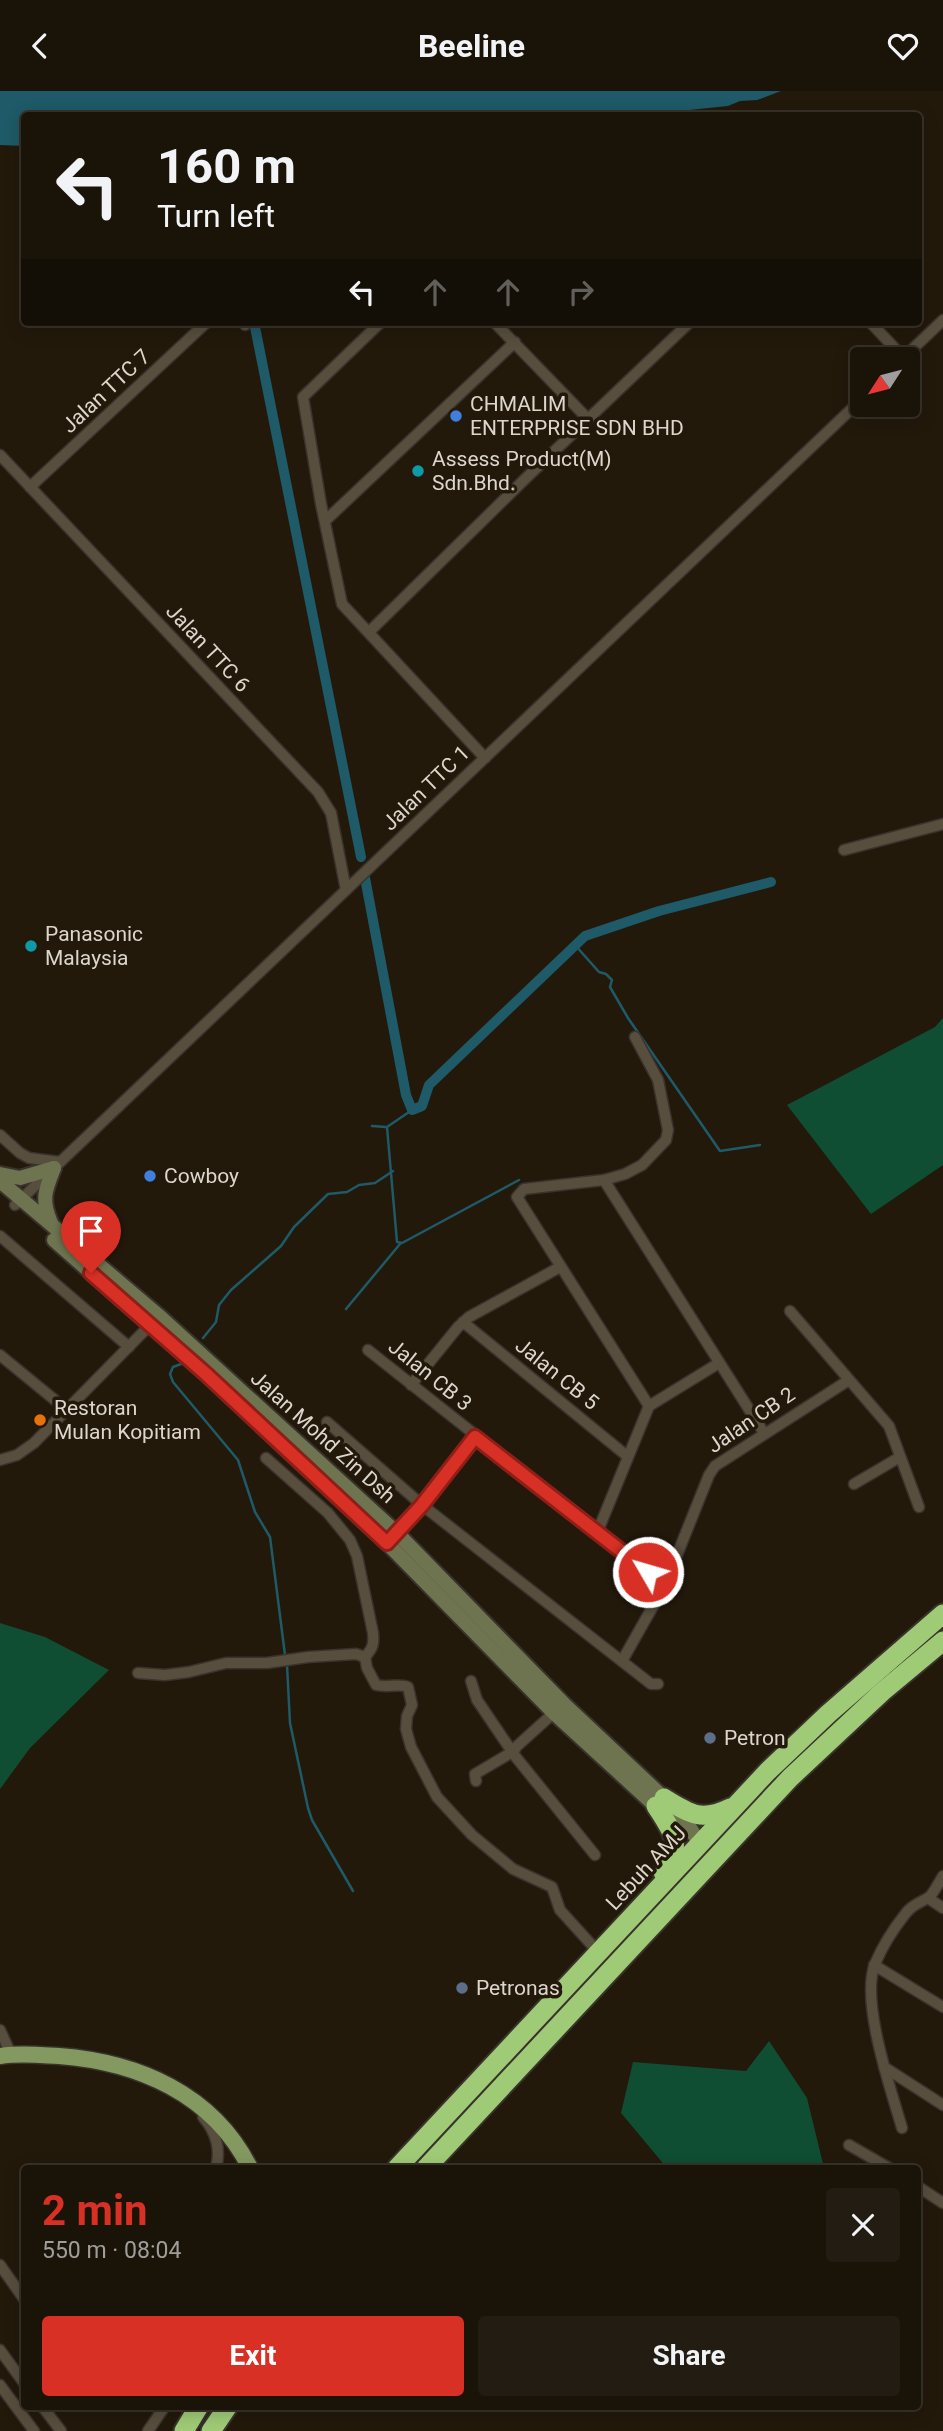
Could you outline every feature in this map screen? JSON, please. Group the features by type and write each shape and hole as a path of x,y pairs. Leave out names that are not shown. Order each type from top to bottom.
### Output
{"highway":[{"name":"Lebuh AMJ","path":"400,2165 737,1805 828,1714 943,1614"},
{"path":"429,2165 790,1778 943,1641"},
{"path":"663,1915 671,1897 699,1865 700,1843 713,1843 726,1836 812,1748 830,1740"},
{"path":"660,1802 701,1816 710,1816 737,1805"},
{"path":"638,1911 642,1899 674,1854 674,1836 660,1802"},
{"path":"184,2431 197,2410"},
{"path":"201,2431 213,2410"},
{"path":"211,2431 225,2410"}],"main road":[{"path":"0,1174 20,1178 57,1165"},
{"path":"53,1227 45,1208 44,1196 57,1165"},
{"name":"Jalan Mohd Zin Dsh","path":"0,1181 18,1202 154,1320"},
{"name":"Jalan Mohd Zin Dsh","path":"0,1192 53,1227 154,1320 216,1384 392,1538 559,1708 700,1843"},
{"path":"6,2055 69,2057 104,2062 171,2085 215,2118 234,2140 248,2165"}],"street":[{"path":"914,347 943,320"},
{"name":"Jalan TTC 7","path":"30,487 203,326"},
{"path":"376,326 303,397 342,604 485,758"},
{"path":"498,326 589,419"},
{"path":"369,632 686,326"},
{"path":"874,326 892,347"},
{"path":"325,521 515,342"},
{"name":"Jalan TTC 1","path":"18,1202 850,410"},
{"name":"Jalan TTC 6","path":"0,455 318,792 331,813 346,890"},
{"path":"844,851 943,824"},
{"path":"635,1037 657,1080 668,1135 660,1147 642,1165 625,1174 604,1180 524,1189 520,1192 518,1201 649,1406"},
{"path":"0,1135 29,1158 57,1165"},
{"path":"604,1180 764,1433"},
{"path":"0,1236 129,1347"},
{"path":"411,1385 463,1322 560,1267"},
{"path":"790,1311 889,1426 919,1507"},
{"path":"0,1460 17,1455 34,1443 154,1320"},
{"name":"Jalan CB 5","path":"463,1322 627,1455"},
{"name":"Jalan CB 3","path":"369,1350 475,1437 665,1585"},
{"path":"0,1355 67,1410"},
{"path":"597,1533 649,1406 719,1363"},
{"name":"Jalan CB 2","path":"622,1661 665,1585 709,1475 721,1460 849,1380"},
{"path":"327,1422 422,1505 542,1601 651,1684 658,1684"},
{"path":"392,1538 422,1505 475,1437"},
{"path":"854,1484 900,1457"},
{"path":"266,1458 328,1513 350,1540 357,1556 373,1633 374,1645 365,1657 367,1668 376,1685 385,1688 404,1685 408,1687 412,1705 407,1716 408,1738 437,1797 472,1835 513,1870 552,1887 560,1910 599,1952"},
{"path":"138,1673 165,1675 226,1663 267,1663 349,1654 365,1657"},
{"path":"471,1681 477,1700 595,1855"},
{"path":"477,1781 475,1773 514,1751 559,1708"},
{"path":"902,2128 884,2067 871,1992 874,1965 905,1914 915,1903 928,1898 943,1876"},
{"path":"928,1898 943,1907"},
{"path":"874,1965 943,2007"},
{"path":"0,2030 6,2055"},
{"path":"884,2067 943,2105"},
{"path":"171,2085 209,2124 218,2151 216,2165"},
{"path":"849,2145 884,2165"},
{"path":"921,2189 943,2203"},
{"path":"0,2265 21,2295"},
{"path":"0,2350 21,2379"},
{"path":"0,2385 34,2431"},
{"path":"48,2410 61,2431"},
{"path":"148,2431 162,2410"}],"green space":[{"path":"943,1018 943,1165 871,1214 787,1105 935,1027"},
{"path":"0,1623 45,1637 109,1670 30,1748 0,1789"},
{"path":"769,2041 807,2098 823,2165 664,2165 621,2113 633,2062 746,2071"}],"water":[{"path":"0,91 781,91 757,100 740,101 728,106 670,112 21,112 21,146 0,145"}],"waterway":[{"path":"255,326 361,857"},
{"path":"365,878 406,1095 412,1110 422,1106 429,1085 585,936 659,911 771,882"},
{"path":"575,945 599,972 612,980 610,987 628,1018 720,1151 760,1145"},
{"path":"412,1110 387,1127 397,1242 402,1243 519,1180"},
{"path":"372,1126 386,1127"},
{"path":"203,1338 216,1322 219,1305 231,1290 281,1246 294,1227 328,1194 347,1192 359,1185 375,1183 393,1171"},
{"path":"346,1309 400,1244"},
{"path":"181,1364 173,1367 170,1374 173,1382 238,1460 255,1512 270,1537 285,1655"},
{"path":"287,1665 290,1723 308,1808 312,1820 353,1891"}],"place":[{"name":"CHMALIM ENTERPRISE SDN BHD","path":"456,416"},
{"name":"Assess Product(M) Sdn.Bhd.","path":"418,471"},
{"name":"Panasonic Malaysia","path":"31,946"},
{"name":"Cowboy","path":"150,1176"},
{"name":"Restoran Mulan Kopitiam","path":"40,1420"},
{"name":"Petron","path":"710,1738"},
{"name":"Petronas","path":"462,1988"}],"route":[{"path":"91,1273 206,1374 387,1543 398,1534 475,1437 648,1572"}]}
